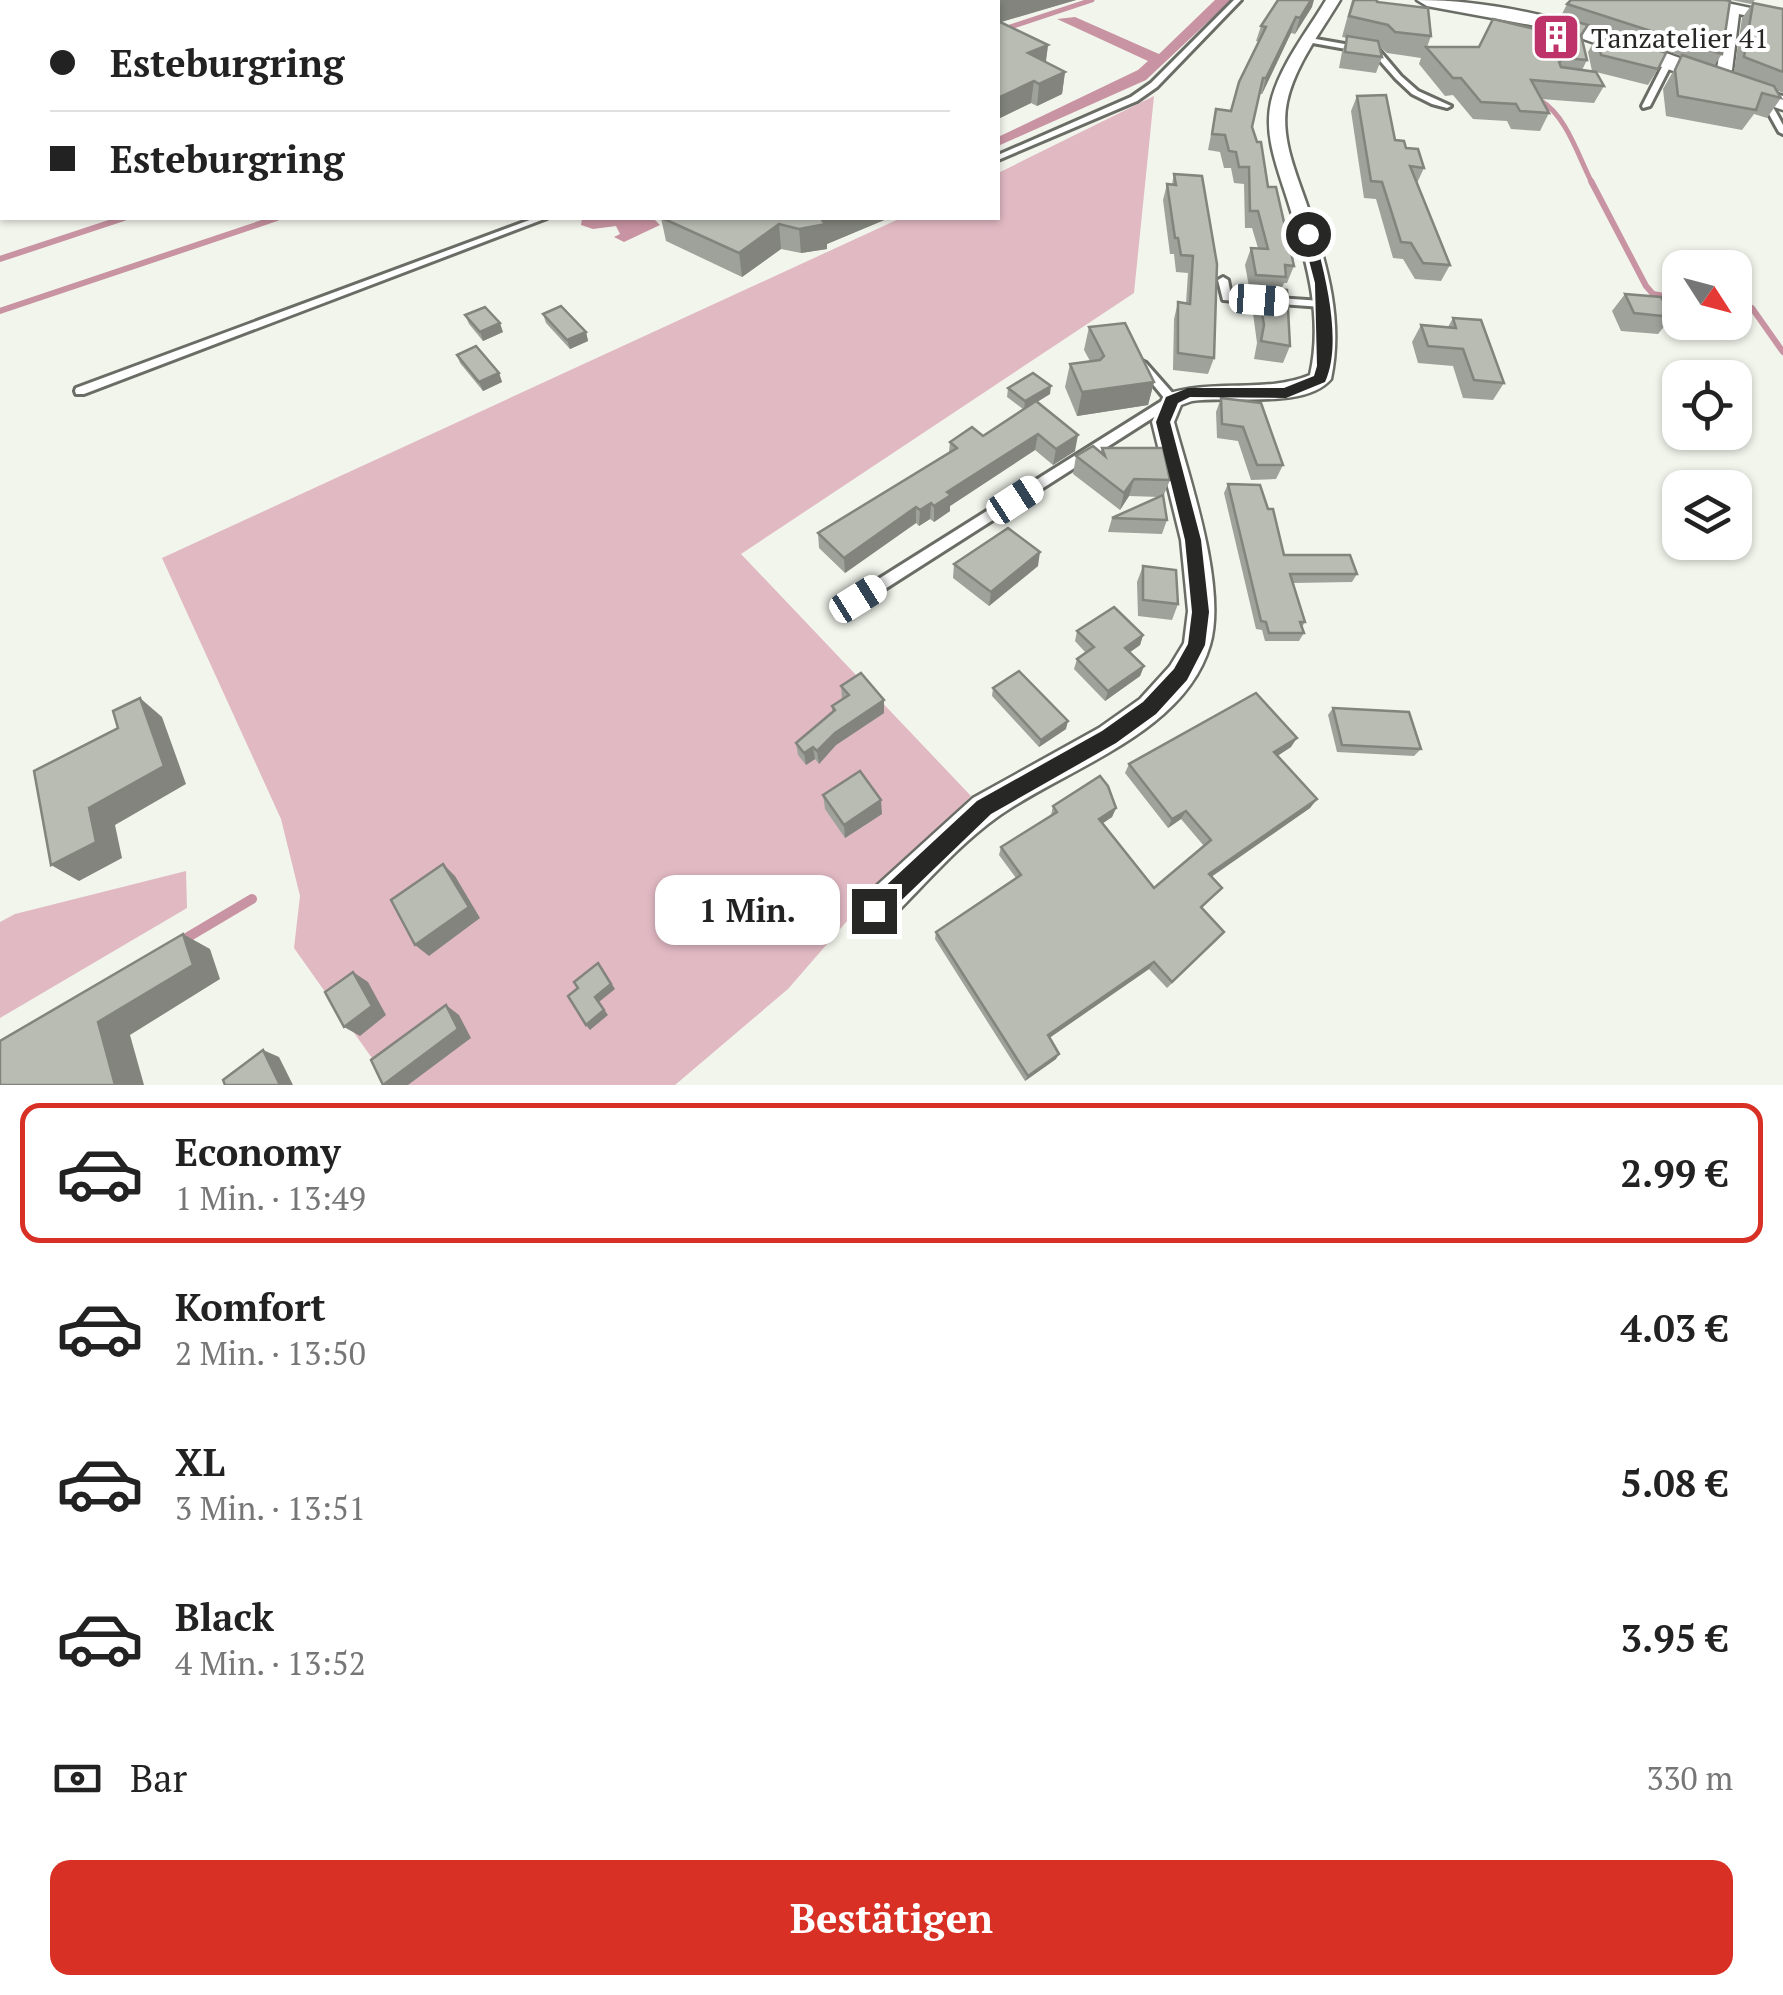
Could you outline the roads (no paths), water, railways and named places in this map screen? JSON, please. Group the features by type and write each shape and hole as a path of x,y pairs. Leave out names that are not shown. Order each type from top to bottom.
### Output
{"street":[{"path":"874,911 984,808 1109,737 1150,708 1180,674 1196,645 1201,612 1193,540 1163,422 1172,400 1188,392 1286,393 1320,379 1324,366 1322,283 1281,150 1277,116 1285,88 1332,0"},
{"path":"1427,0 1525,15 1773,99"},
{"path":"1694,0 1783,19"},
{"path":"1716,79 1722,76 1733,8"}],"lane":[{"path":"1000,157 1134,99 1154,86 1238,0"},
{"path":"1310,40 1376,52 1392,74 1417,94 1447,106"},
{"path":"1646,106 1668,62"},
{"path":"1773,99 1782,128"},
{"path":"80,391 537,220"},
{"path":"1223,280 1228,298 1322,304"},
{"path":"858,599 1172,400 1142,365"}],"waterway":[{"path":"1000,30 1092,0"},
{"path":"1541,101 1565,127 1591,182"},
{"path":"1591,182 1646,286 1653,294 1662,296"},
{"path":"0,259 118,220"},
{"path":"0,311 271,220"},
{"path":"1752,308 1783,352"},
{"path":"183,940 252,899"}],"place":[{"name":"Tanzatelier 41","path":"1556,37"}]}
